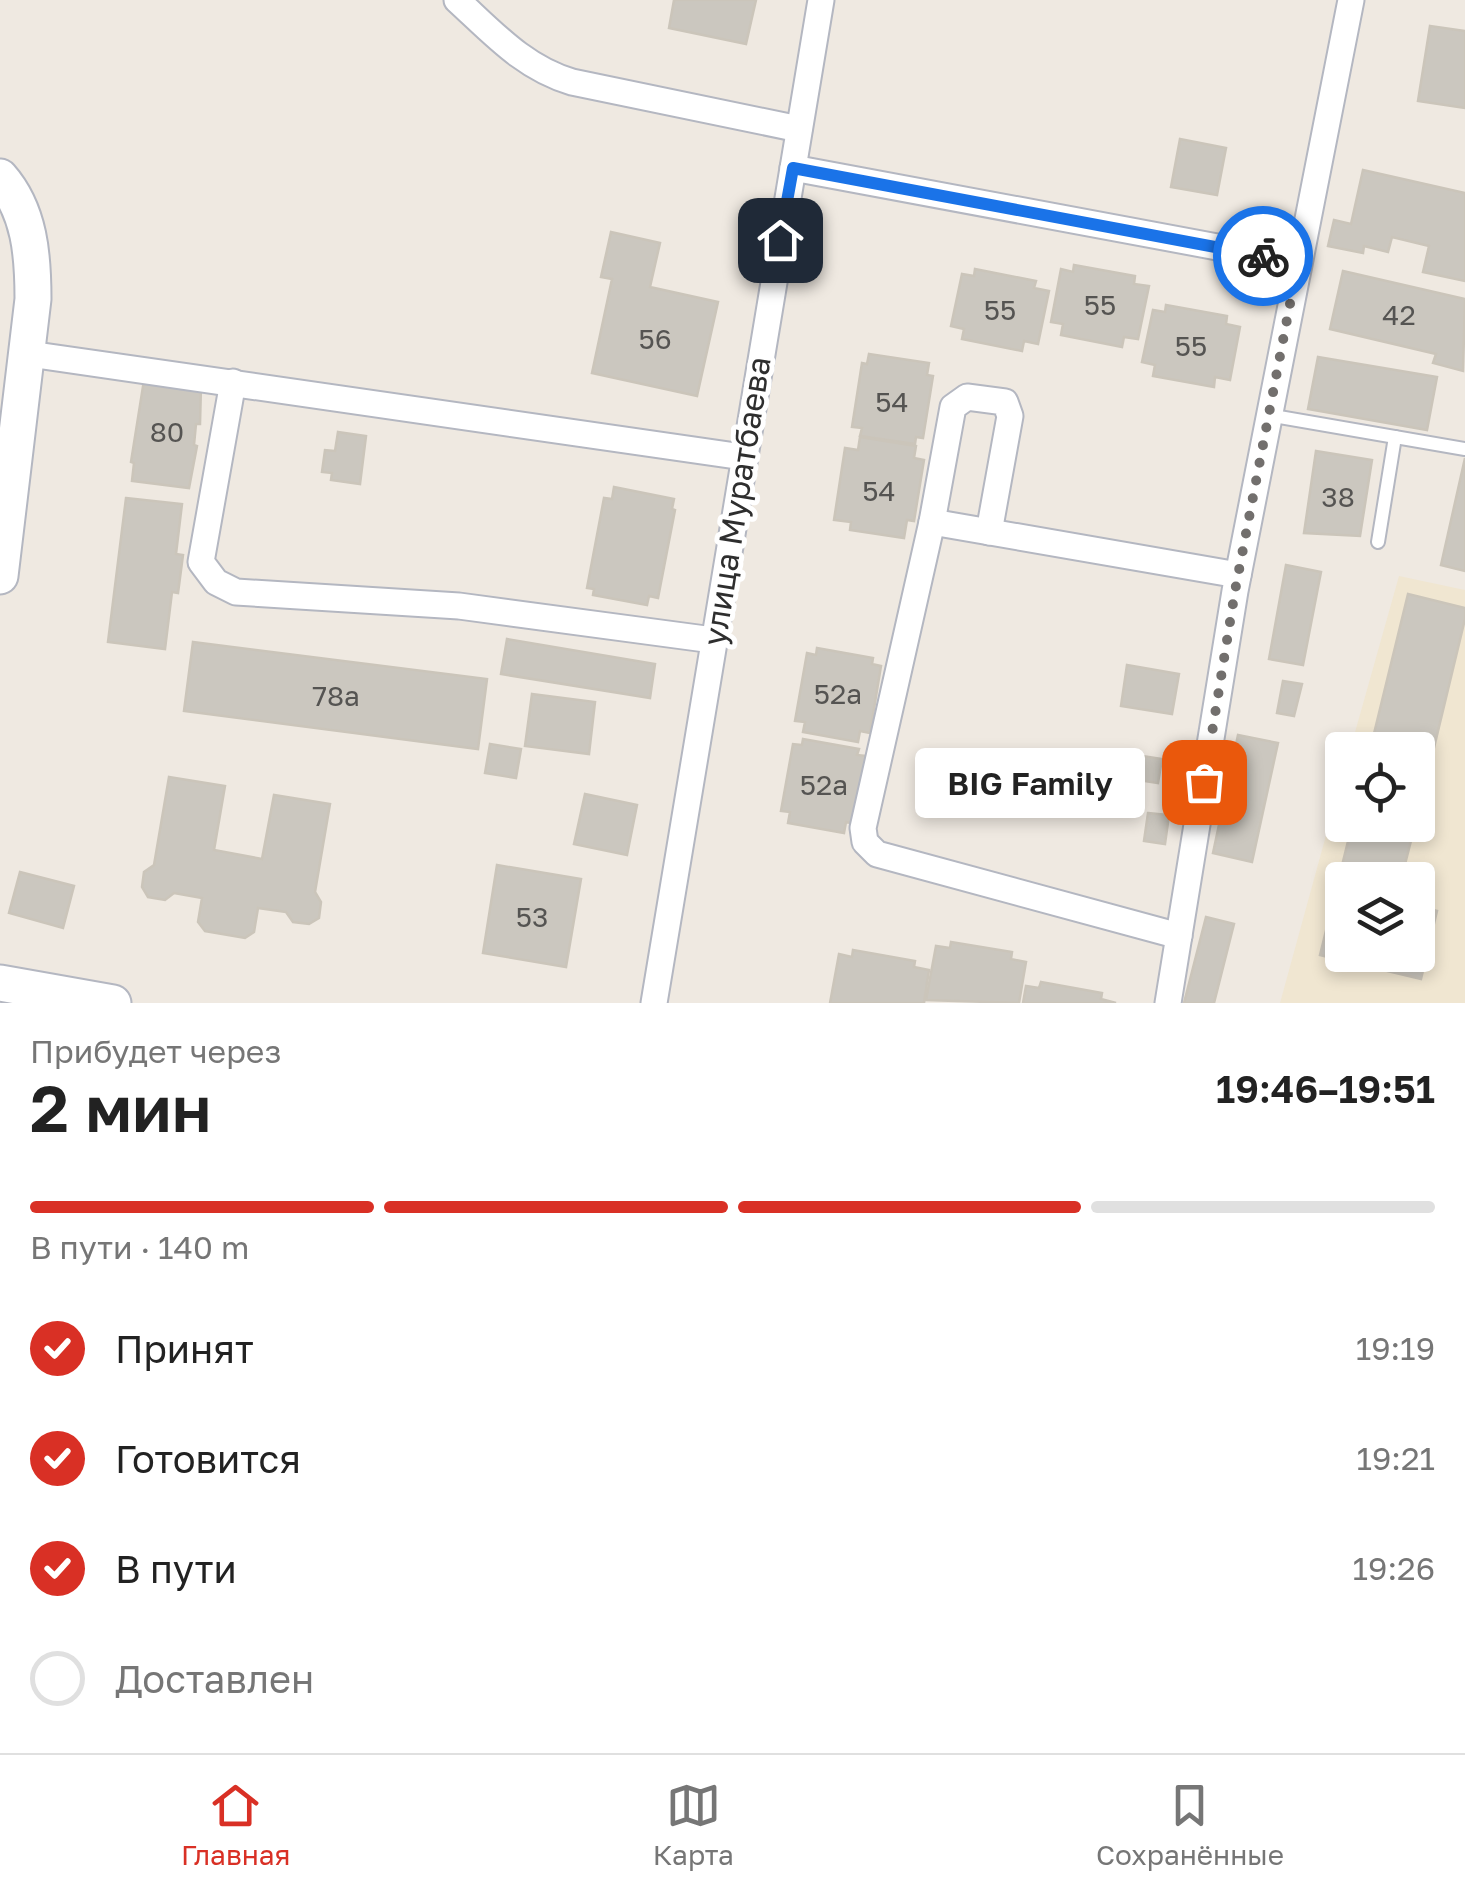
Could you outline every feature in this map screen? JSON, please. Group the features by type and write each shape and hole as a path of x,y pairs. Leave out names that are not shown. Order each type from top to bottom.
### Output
{"street":[{"path":"457,0 521,59 559,78 799,129"},
{"name":"улица Муратбаева","path":"654,1003 821,0"},
{"path":"1168,1003 1238,575 1351,0"},
{"path":"793,168 1298,262"},
{"path":"0,176 25,220 33,258 0,576"},
{"path":"22,355 743,457"},
{"path":"233,382 201,562 216,582 236,592 460,606 714,640"},
{"path":"990,532 1010,416 1005,402 967,397 953,407 932,522 863,828 865,842 876,854 1179,936"},
{"path":"932,522 1238,575"},
{"path":"0,983 113,1003"}],"lane":[{"path":"1268,415 1465,448"},
{"path":"1378,542 1395,436"}],"shaded area":[{"path":"1399,576 1465,590 1465,1003 1280,1003 1325,839 1325,842 1435,842 1435,732 1355,732"}],"building":[{"path":"674,0 756,0 746,44 669,28"},
{"path":"1430,26 1465,31 1465,108 1418,101"},
{"path":"1180,139 1226,148 1217,195 1171,187"},
{"path":"1363,170 1465,193 1465,281 1423,272 1429,246 1392,237 1388,252 1364,246 1363,253 1328,246 1334,220 1351,224"},
{"path":"611,232 660,243 650,287 718,302 697,396 592,373 612,279 601,277"},
{"path":"1074,265 1135,276 1134,284 1149,286 1138,339 1124,337 1122,347 1061,335 1063,324 1051,322 1061,269 1073,272"},
{"path":"975,269 1036,281 1034,288 1049,291 1038,344 1024,341 1022,351 962,339 964,329 951,326 962,274 974,276"},
{"path":"1343,271 1465,299 1463,371 1433,363 1436,354 1330,329"},
{"path":"1166,305 1227,316 1226,324 1240,327 1230,380 1215,377 1214,387 1153,376 1155,365 1142,362 1153,310 1165,312"},
{"path":"869,354 929,363 927,375 933,376 923,438 916,437 915,444 860,436 862,428 852,427 862,363 867,364"},
{"path":"1318,357 1437,377 1427,430 1308,409"},
{"path":"144,380 201,386 200,424 196,424 197,446 189,488 132,481 131,462"},
{"path":"338,432 366,436 360,484 331,480 332,473 322,472 325,450 335,451"},
{"path":"860,437 916,446 914,458 924,460 914,521 907,520 904,538 850,530 851,522 834,520 845,448 858,450"},
{"path":"1316,451 1372,460 1360,536 1304,533"},
{"path":"1465,458 1465,571 1441,565"},
{"path":"614,487 674,499 658,598 649,596 647,605 593,595 594,589 587,588 604,498 612,499"},
{"path":"126,498 182,504 176,554 183,555 178,593 172,592 165,649 108,642"},
{"path":"1286,565 1321,572 1303,665 1269,659"},
{"path":"1408,594 1465,608 1435,743 1435,732 1374,732"},
{"path":"507,639 655,664 650,698 501,674"},
{"path":"193,642 487,679 478,749 184,711"},
{"path":"817,648 873,658 872,664 881,666 870,733 860,731 858,742 803,732 805,722 795,721 807,653 816,655"},
{"path":"1127,665 1179,674 1172,714 1121,706"},
{"path":"1283,681 1302,684 1294,716 1277,713"},
{"path":"532,694 595,702 589,754 525,746"},
{"path":"1238,735 1278,743 1252,862 1213,853"},
{"path":"803,739 859,749 857,755 867,756 855,824 846,822 844,833 788,823 790,812 781,811 793,744 802,745"},
{"path":"490,744 521,749 516,778 485,773"},
{"path":"1123,753 1162,759 1158,783 1119,777"},
{"path":"169,777 225,786 214,850 262,859 274,795 330,804 315,892 321,902 319,918 309,924 293,922 286,912 258,908 254,932 245,938 205,931 198,922 202,898 174,893 165,900 148,897 142,887 144,872 154,865"},
{"path":"585,794 637,805 627,855 574,844"},
{"path":"1148,813 1169,815 1165,844 1144,841"},
{"path":"1348,842 1411,842 1406,862 1343,862"},
{"path":"497,865 581,879 566,967 483,953"},
{"path":"20,872 74,886 63,928 9,913"},
{"path":"1206,917 1234,924 1214,1003 1184,1003"},
{"path":"951,942 1012,952 1011,959 1026,962 1019,1003 926,1000 936,946 950,948"},
{"path":"853,950 915,961 914,967 929,970 924,1003 830,1003 839,954 852,957"},
{"path":"1392,972 1423,972 1421,979"},
{"path":"1041,982 1102,993 1101,999 1116,1003 1023,1003 1026,986 1039,988"}],"way so far":[{"path":"1204,782 1235,591 1298,262 1263,256"}],"place":[{"name":"BIG Family","path":"1204,782"}],"route":[{"path":"780,240 793,168 1263,256"}]}
